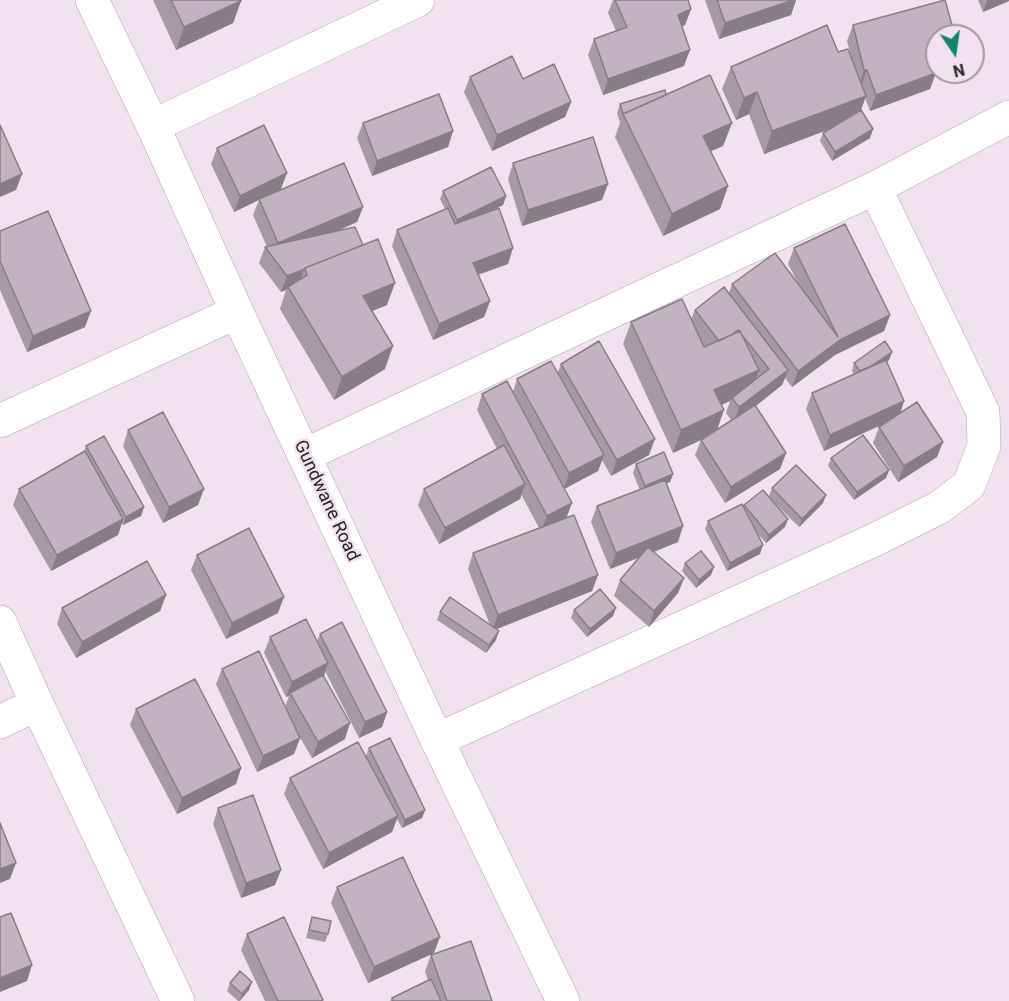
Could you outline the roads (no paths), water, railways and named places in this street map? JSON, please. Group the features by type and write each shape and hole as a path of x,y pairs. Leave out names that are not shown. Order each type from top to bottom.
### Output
{"street":[{"name":"Gundwane Road","path":"92,0 153,126 237,312 437,740 563,1001"},
{"path":"153,126 418,0"},
{"path":"305,455 875,188 1009,117"},
{"path":"437,740 874,540 940,507 969,485 984,446 983,412 875,188"},
{"path":"0,421 237,312"},
{"path":"0,622 178,1001"},
{"path":"0,722 37,704"}]}
